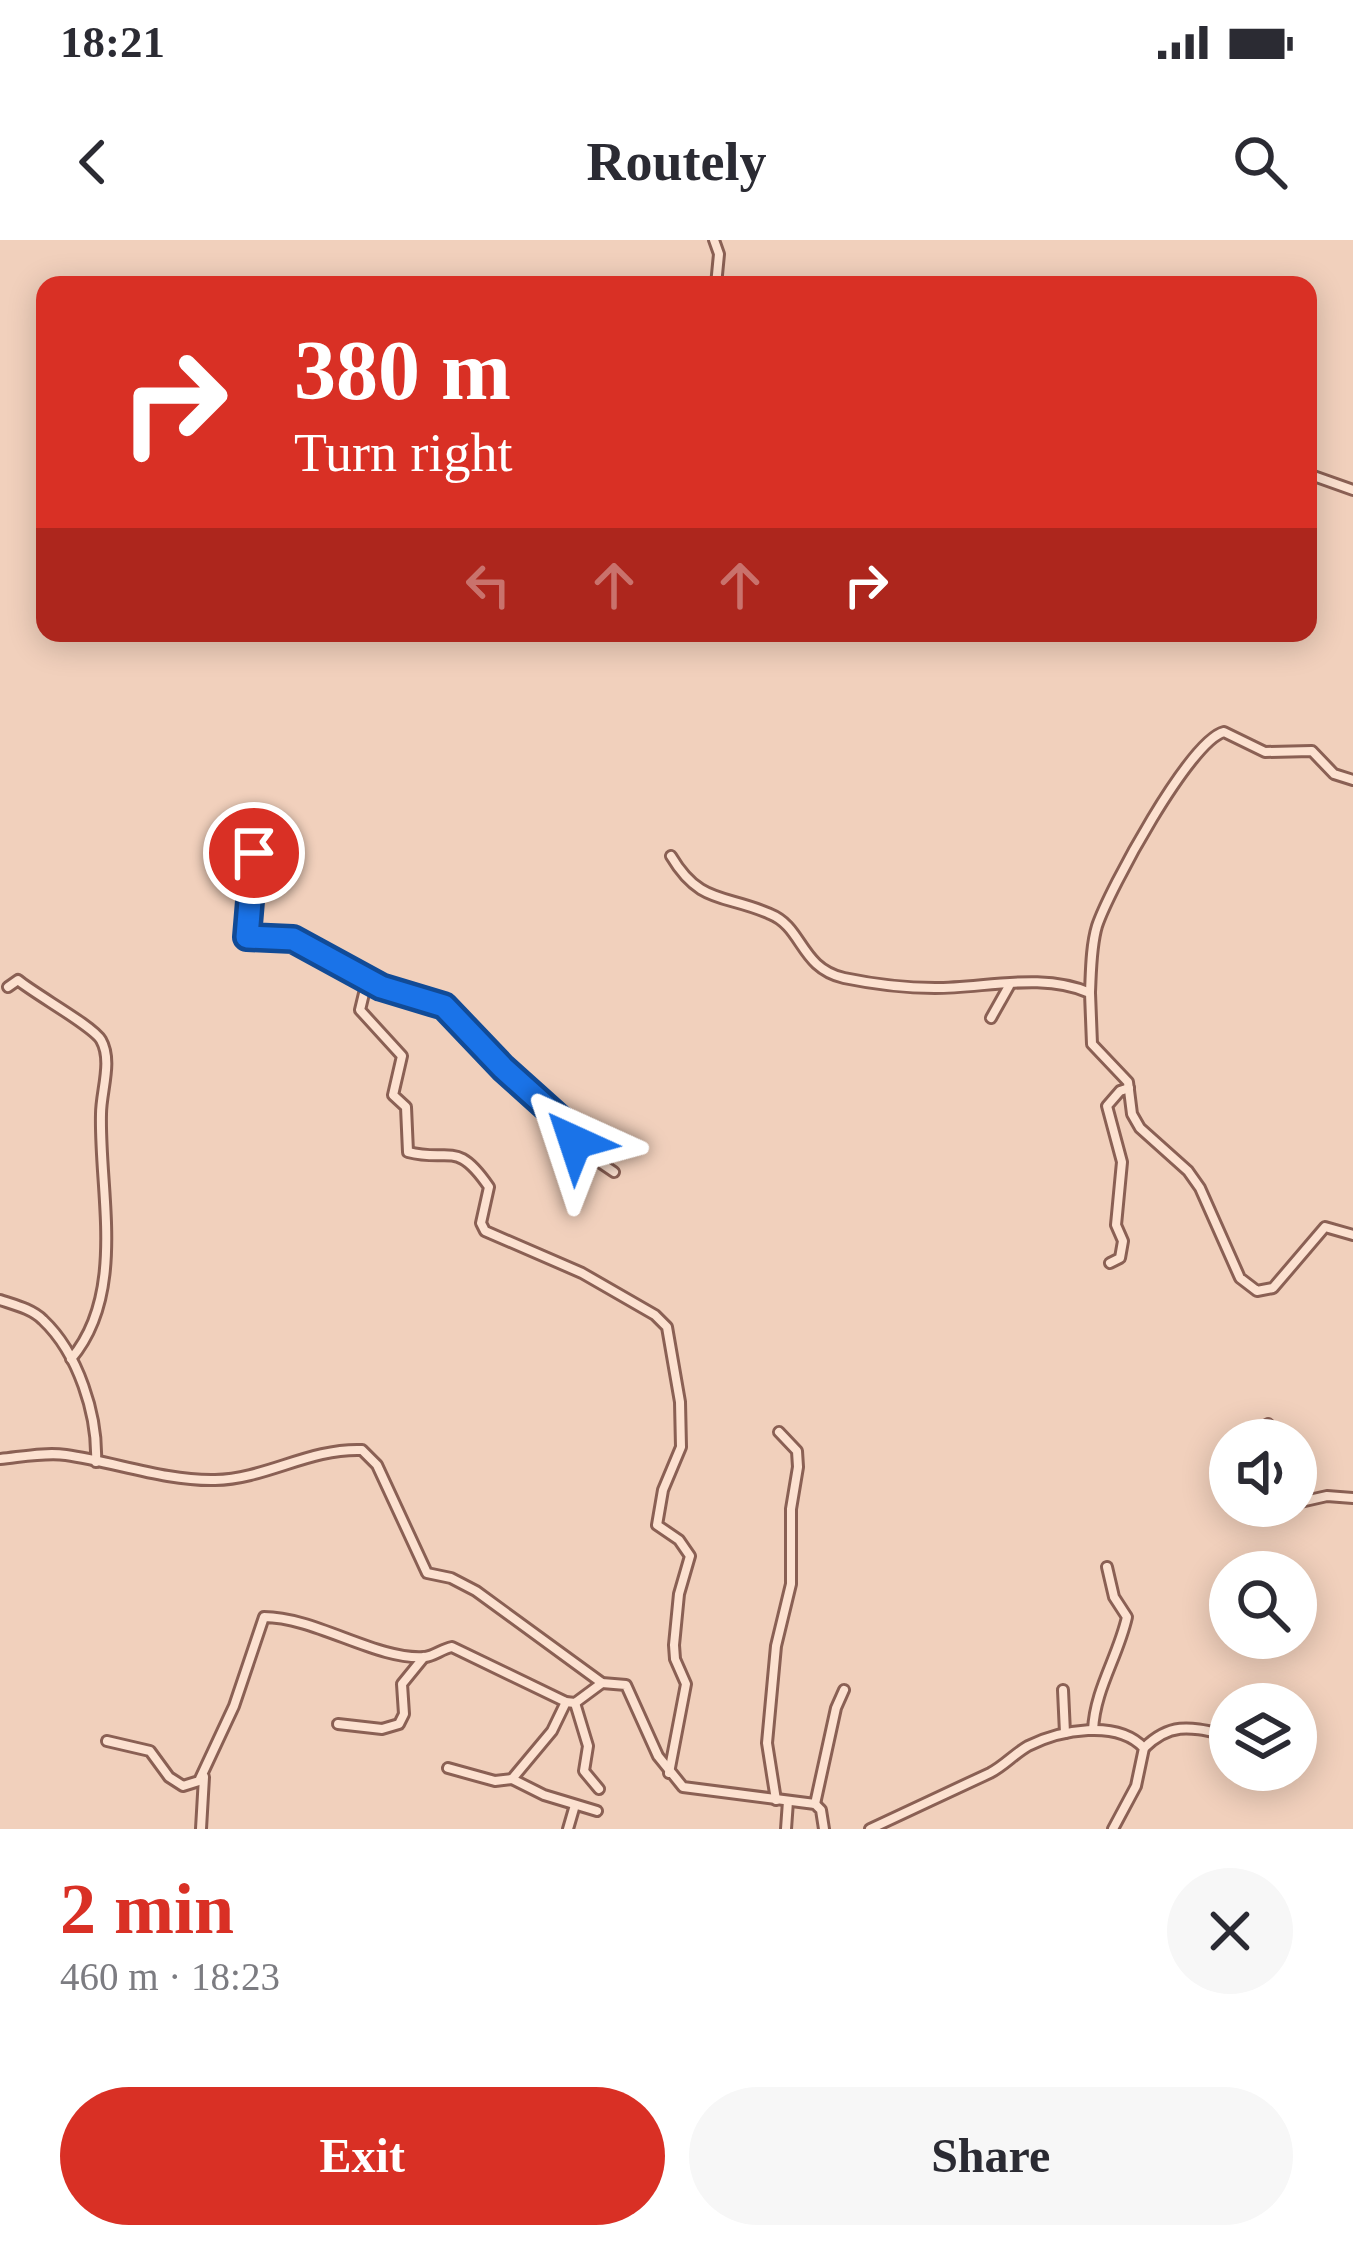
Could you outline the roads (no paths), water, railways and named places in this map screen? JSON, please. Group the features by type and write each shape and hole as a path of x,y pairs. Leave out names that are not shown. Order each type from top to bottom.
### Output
{"street":[{"path":"714,240 717,276"},
{"path":"1317,477 1353,490"},
{"path":"1353,780 1334,774 1312,752 1265,752 1224,732 1207,740 1167,796 1106,903 1095,932 1090,993 1092,1044 1124,1076 1135,1122 1200,1188 1226,1251 1248,1286 1257,1291 1274,1288 1325,1227 1353,1235"},
{"path":"254,853 247,937 293,939 367,981 444,1006 562,1121 584,1151 614,1172"},
{"path":"671,856 702,892 781,920 812,962 840,977 932,988 1068,986 1090,993"},
{"path":"8,987 18,980 94,1031 105,1050 101,1108 104,1266 91,1333 71,1359"},
{"path":"367,981 360,1010 402,1056 393,1095 406,1107 408,1152 460,1156 489,1186 481,1223 484,1231 582,1273 655,1315 669,1332 680,1402 681,1447 663,1490 657,1525 680,1540 690,1556 679,1594 674,1645 686,1684 669,1773"},
{"path":"992,1018 1010,985"},
{"path":"1110,1263 1120,1258 1123,1248 1116,1225 1122,1162 1107,1106 1129,1088"},
{"path":"0,1300 43,1320 71,1359 92,1421 96,1462"},
{"path":"776,1800 767,1743 776,1646 791,1584 791,1509 798,1467 797,1451 779,1432"},
{"path":"0,1459 60,1454 184,1479 218,1480 312,1454 362,1450 377,1465 428,1573 476,1591 604,1683 626,1685 669,1773 683,1787 814,1804 824,1829"},
{"path":"1317,1498 1353,1498"},
{"path":"1093,1730 1096,1699 1127,1617 1114,1597 1107,1568"},
{"path":"107,1741 150,1750 169,1777 183,1786 196,1784 234,1706 264,1617 424,1658"},
{"path":"338,1724 382,1729 399,1724 404,1714 402,1684 424,1658 452,1647 570,1702 587,1740 584,1771 599,1789"},
{"path":"512,1779 570,1702 604,1683"},
{"path":"814,1804 844,1690"},
{"path":"1063,1690 1065,1733"},
{"path":"1113,1829 1136,1786 1144,1748 1166,1729 1209,1732"},
{"path":"870,1829 997,1770 1030,1745 1065,1733 1093,1730 1132,1738 1144,1748"},
{"path":"448,1768 494,1781 512,1779 597,1811"},
{"path":"200,1829 206,1794 203,1775"},
{"path":"787,1829 788,1801"},
{"path":"568,1829 574,1805"}]}
